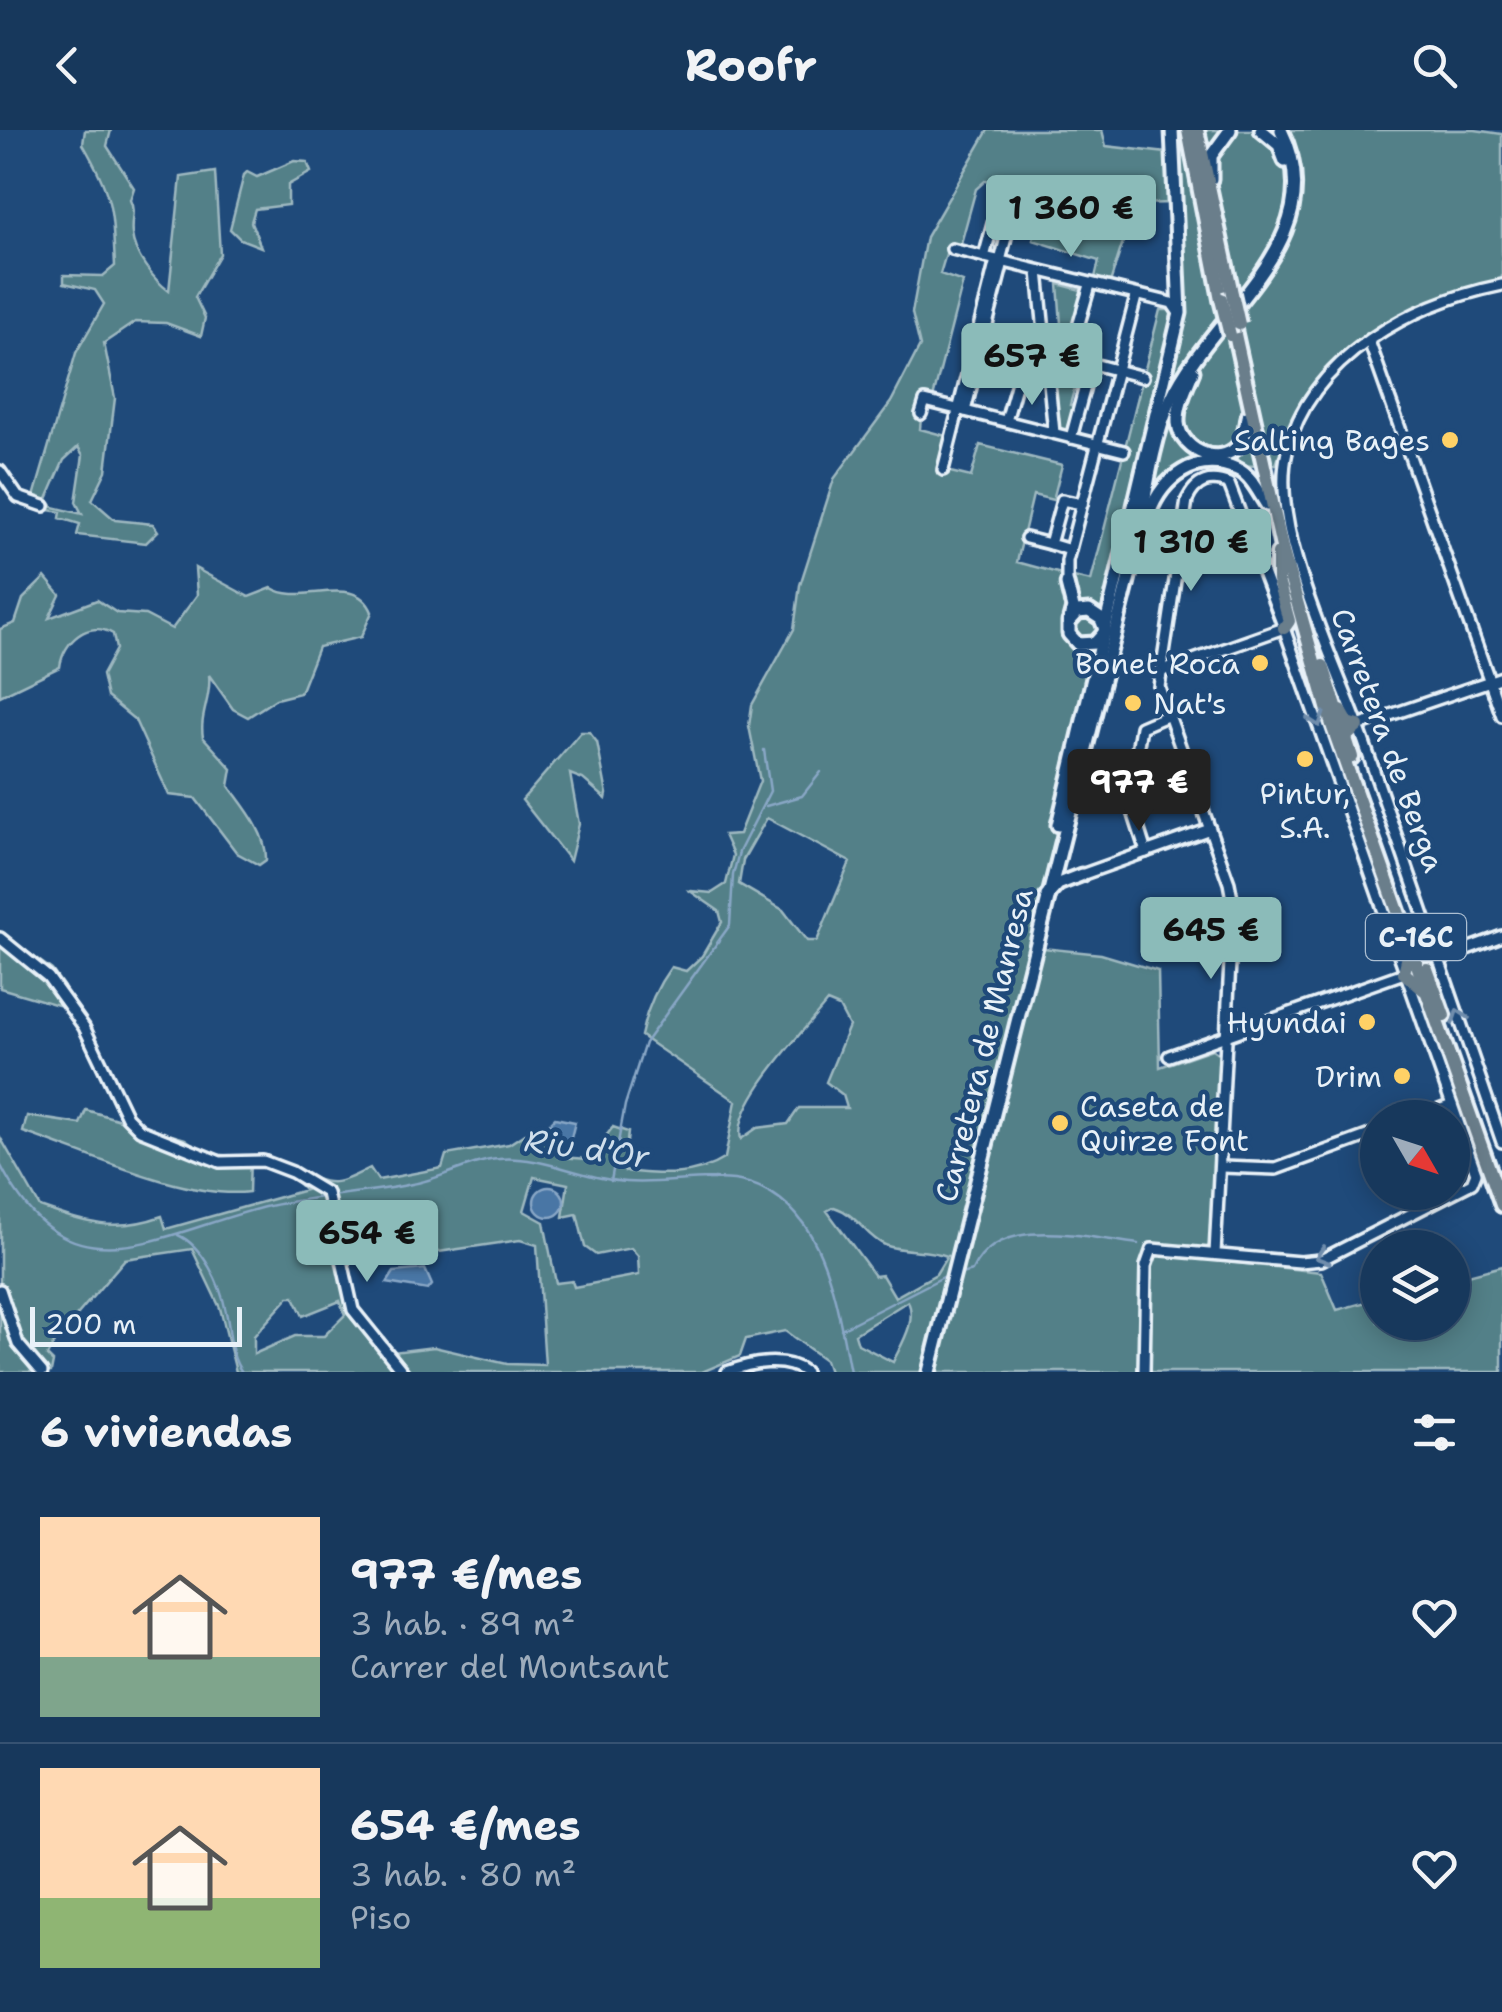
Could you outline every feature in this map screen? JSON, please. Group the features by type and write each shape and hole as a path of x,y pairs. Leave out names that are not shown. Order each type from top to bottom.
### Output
{"main road":[{"path":"1054,864 1058,827 1158,411 1176,309 1172,130"},
{"name":"C-16C","path":"1192,130 1210,198 1226,295"},
{"name":"C-16C","path":"1192,130 1282,552 1308,644 1332,725 1405,932 1411,973 1426,992 1502,1205"},
{"path":"1210,198 1211,156 1230,130"},
{"path":"1158,411 1190,355 1262,264 1280,230 1288,196 1286,167 1279,145 1261,130"},
{"path":"1134,557 1160,428 1181,380 1267,267 1286,234 1295,183 1281,130"},
{"path":"1234,330 1247,417 1278,554 1308,644"},
{"name":"C-16C","path":"1234,330 1288,551 1345,736 1501,1172"},
{"path":"1208,343 1178,414 1180,436 1200,453 1218,456 1242,440 1247,417"},
{"path":"1097,708 1106,631 1157,492 1172,476 1194,465 1236,468 1251,480 1267,505"},
{"path":"1278,554 1278,581 1288,621 1284,628"},
{"name":"Carretera de Manresa","path":"929,1372 1134,557"},
{"path":"1069,622 1106,602 1119,569"},
{"path":"1068,584 1106,631"},
{"path":"1068,584 1073,608 1069,634 1089,656 1091,688"},
{"path":"1077,643 1090,645 1106,631"},
{"path":"1333,696 1348,723 1358,726"},
{"path":"1358,726 1342,741 1359,797"},
{"path":"1060,844 1060,861 1080,874"},
{"path":"1045,900 1058,884 1080,874"},
{"path":"1408,916 1423,966 1411,973 1458,1056"},
{"path":"1483,1144 1501,1172"}],"street":[{"path":"943,470 1012,214 996,209 984,257"},
{"path":"952,248 1176,309"},
{"path":"1038,271 1054,434"},
{"path":"1069,358 1090,285"},
{"name":"Carretera de Berga","path":"1502,285 1443,299 1401,318 1370,340 1318,392 1294,427 1286,457 1293,537 1321,632 1358,726 1502,1142"},
{"path":"1068,584 1070,550 1136,296"},
{"path":"980,335 1143,377"},
{"path":"1370,340 1502,716"},
{"path":"1006,421 1027,347"},
{"path":"1071,438 1091,364"},
{"path":"921,414 925,401 1124,451"},
{"path":"0,471 18,496 44,506"},
{"name":"Carretera de Berga","path":"1157,673 1187,500 1202,482 1216,479 1229,484 1284,628 1411,973 1450,1100"},
{"path":"1050,544 1062,500 1082,504"},
{"path":"1026,538 1070,550"},
{"path":"1144,1372 1152,1250 1215,1254 1233,904 1157,673 1284,628"},
{"path":"1358,726 1502,677"},
{"path":"1146,852 1129,799 1141,727 1169,715"},
{"path":"1080,874 1210,829"},
{"path":"1440,959 1502,936"},
{"path":"0,938 48,977 84,1027 127,1116 140,1130 220,1162 262,1162 292,1172 328,1197 353,1310 403,1372"},
{"path":"1170,1056 1411,973"},
{"path":"1222,1167 1276,1169 1360,1139"},
{"name":"Carretera de Berga","path":"1470,1156 1476,1173 1470,1184"},
{"name":"Carretera de Berga","path":"1215,1254 1300,1262 1321,1260 1419,1210"},
{"path":"0,1290 18,1344 42,1372"},
{"path":"727,1372 794,1364 804,1372"}],"green space":[{"path":"85,130 111,130 107,146 134,188 130,200 136,250 169,291 181,177 215,172 220,254 195,297 205,318 201,336 166,323 135,322 104,343 115,398 106,471 92,500 115,520 153,524 158,531 146,543 77,535 80,524 60,518 61,512 31,507 76,353 104,304 95,290 64,283 64,275 103,276 115,266 109,203 83,144","holes":["78,447 83,455 76,502 82,514 53,507 47,499 64,460"]},
{"path":"988,130 1102,130 1106,146 1167,153 1168,130 1475,130 1502,134 1502,281 1427,303 1362,340 1311,394 1276,464 1205,463 1161,478 1042,948 1101,954 1158,971 1160,1067 1212,1049 1223,1057 1210,1250 1151,1243 1155,1254 1321,1272 1337,1310 1360,1304 1360,1340 1470,1340 1470,1274 1502,1266 1502,1372 829,1372 825,1360 785,1331 746,1339 740,1356 702,1372 236,1372 220,1308 192,1249 125,1259 55,1341 47,1356 53,1362 51,1372 0,1372 0,1137 40,1207 101,1224 130,1224 162,1216 166,1229 305,1190 292,1177 298,1170 318,1180 334,1182 370,1168 378,1180 442,1168 446,1155 509,1144 532,1129 540,1129 559,1157 588,1159 613,1127 628,1132 624,1171 689,1172 725,1158 736,1101 641,1036 643,1026 671,967 686,971 702,956 722,922 719,911 690,891 712,893 726,884 733,855 724,835 739,834 760,781 749,726 752,705 794,629 800,585 834,479 891,402 920,346 912,313 926,237","holes":["986,180 1034,192 1043,206 1033,240 1099,261 1094,282 1109,286 1135,204 1172,203 1176,310 1160,310 1091,581 1074,577 1074,585 1063,582 1058,573 1017,562 1033,495 1053,500 1062,465 980,445 971,477 938,469 946,436 920,429 923,396 933,398 963,282 940,274 949,244 960,247 976,189","767,818 850,862 817,941 807,941 783,910 739,884 743,860","827,1002 839,1007 849,1026 826,1082 843,1095 847,1108 799,1108 788,1124 757,1128 741,1139 741,1124 758,1088","534,1177 568,1184 563,1217 577,1214 585,1247 596,1255 631,1248 638,1256 639,1275 574,1287 572,1281 556,1283 544,1222 524,1211","834,1207 842,1210 885,1245 947,1256 936,1274 895,1297 882,1275 875,1276 827,1211","421,1216 431,1253 520,1240 537,1245 545,1365 507,1364 434,1347 393,1352 355,1305 338,1227","289,1297 294,1297 303,1316 340,1301 345,1315 324,1336 295,1336 254,1354 254,1336","908,1301 910,1324 893,1362 858,1344 855,1334"]},
{"path":"294,161 307,162 311,172 288,185 288,205 255,209 251,222 261,247 240,239 230,229 244,175 247,172 257,177"},
{"path":"1058,284 1085,291 1069,353 1063,351"},
{"path":"1051,358 1086,368 1080,391 1074,390 1070,405 1077,407 1070,433 1057,429"},
{"path":"195,568 249,597 272,588 297,594 341,591 364,600 372,612 361,637 318,647 300,693 276,699 248,717 233,709 209,675 203,737 232,769 229,786 263,840 266,860 259,865 237,853 195,798 169,795 135,720 107,697 102,675 116,649 113,634 86,631 71,642 60,667 0,696 0,629 15,623 23,599 45,577 60,595 49,618 97,600 117,613 145,615 172,629 197,595"},
{"path":"581,732 589,732 597,742 607,794 606,799 583,779 570,774 579,824 570,861 522,800"},
{"path":"0,932 52,970 64,987 58,1005 0,988"},
{"path":"86,1110 185,1139 207,1154 250,1157 249,1192 224,1193 166,1182 23,1132 27,1116 80,1124"}],"water":[{"path":"555,1118 575,1122 568,1150 560,1150 548,1125"},
{"path":"549,1187 560,1191 564,1202 560,1213 549,1217 538,1213 534,1202 538,1191"},
{"path":"425,1269 432,1285 428,1290 387,1283 394,1272"}],"waterway":[{"path":"611,1181 625,1105 645,1043 730,925 733,875 739,852 770,791 764,750"},
{"path":"766,806 802,796 821,772"},
{"name":"Riu d'Or","path":"0,1164 27,1206 56,1232 87,1245 120,1246 155,1240 269,1206 412,1184 499,1159 531,1160 626,1182 740,1181 768,1191 791,1208 808,1230 831,1285 850,1372"},
{"path":"957,1275 972,1271 985,1253 1002,1241 1023,1235 1070,1234 1138,1244"},
{"path":"178,1235 203,1257 215,1279 242,1372"},
{"path":"841,1329 949,1274"}],"place":[{"name":"Salting Bages","path":"1450,440"},
{"name":"Bonet Roca","path":"1260,663"},
{"name":"Nat's","path":"1133,703"},
{"name":"Pintur, S.A.","path":"1305,759"},
{"name":"Hyundai","path":"1367,1022"},
{"name":"Drim","path":"1402,1076"},
{"name":"Caseta de Quirze Font","path":"1060,1123"}]}
